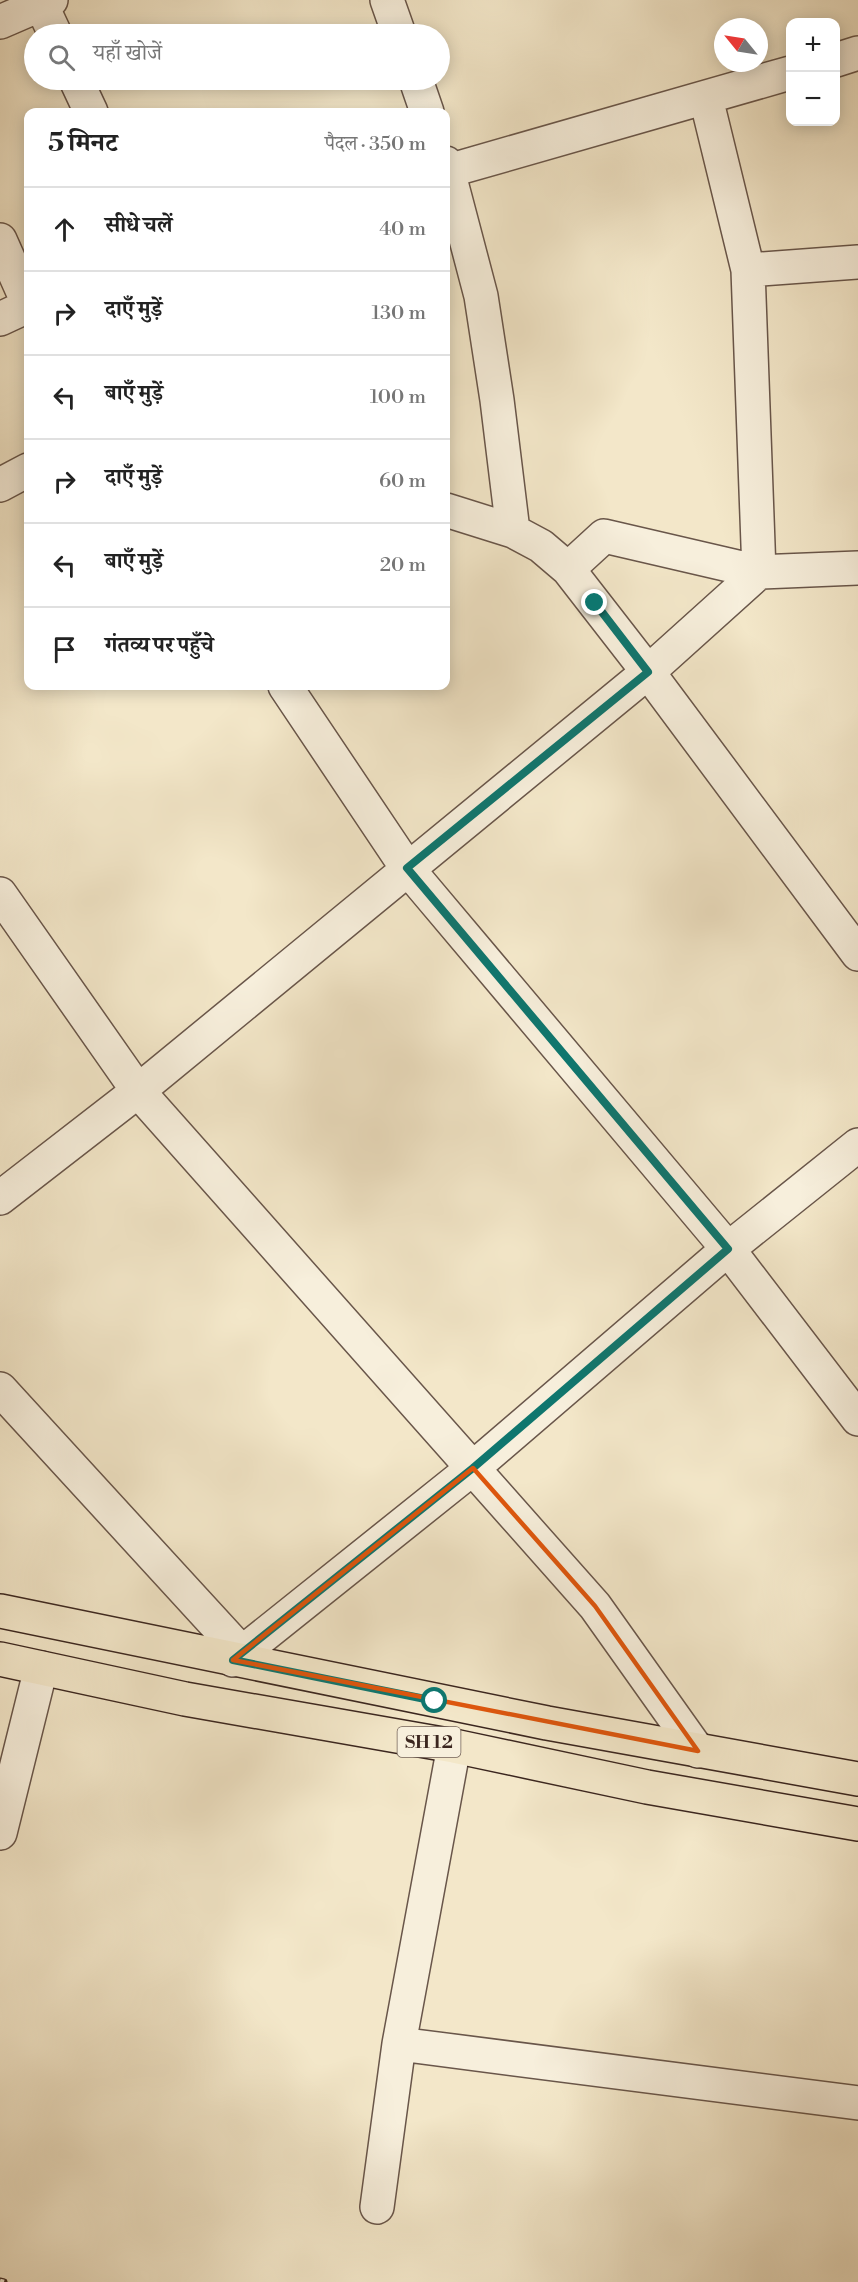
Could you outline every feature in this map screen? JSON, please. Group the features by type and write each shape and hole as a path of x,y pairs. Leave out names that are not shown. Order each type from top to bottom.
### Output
{"main road":[{"name":"SH 12","path":"0,1611 238,1657 547,1724 858,1779"},
{"name":"SH 12","path":"0,1659 185,1699 454,1746 647,1787 858,1824"}],"street":[{"path":"387,0 395,24"},
{"path":"0,22 46,2 52,24"},
{"path":"840,59 858,53"},
{"path":"450,166 706,98 786,74"},
{"path":"81,90 89,108"},
{"path":"419,90 426,108"},
{"path":"706,98 748,270 759,572"},
{"path":"450,178 481,296 497,400 513,531"},
{"path":"0,240 24,295"},
{"path":"748,270 858,262"},
{"path":"0,319 24,306"},
{"path":"0,485 24,472"},
{"path":"450,511 513,531 541,546 568,569 648,672 858,954"},
{"path":"568,569 604,536 759,572 858,568"},
{"path":"0,1198 138,1091 648,672 759,572"},
{"path":"288,690 407,868 728,1249 858,1419"},
{"path":"0,894 138,1091 595,1606 698,1751"},
{"path":"0,1389 238,1657 473,1468 728,1249 858,1145"},
{"path":"0,1833 41,1668"},
{"path":"377,2207 399,2044 454,1746"},
{"path":"399,2044 858,2103"}],"highlighted area":[{"path":"473,1468 595,1606 698,1751 233,1660"}],"railway":[{"path":"0,2281 4,2282"}],"route":[{"path":"435,1701 233,1660 473,1468 728,1249 407,868 648,672 595,603"}]}
